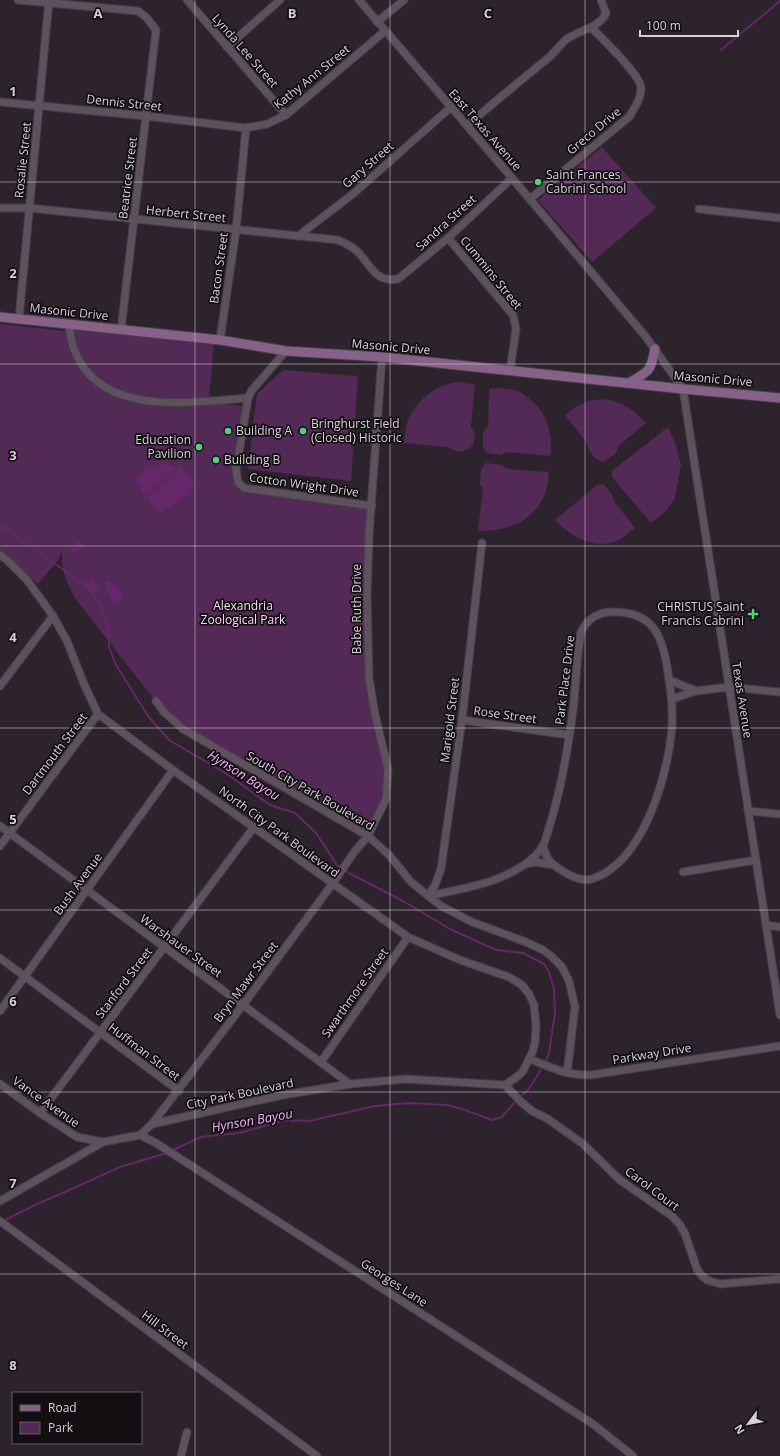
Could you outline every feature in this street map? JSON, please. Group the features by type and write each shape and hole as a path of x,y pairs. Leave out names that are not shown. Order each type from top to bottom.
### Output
{"main road":[{"name":"Masonic Drive","path":"0,317 220,340 286,351 382,357 780,398"},
{"path":"629,383 648,371 651,367 655,349"}],"street":[{"path":"18,0 49,2"},
{"name":"Lynda Lee Street","path":"188,0 286,115"},
{"path":"227,47 280,0"},
{"name":"East Texas Avenue","path":"359,0 512,178 655,349 683,389"},
{"path":"377,22 404,0"},
{"path":"467,126 512,86 556,51 560,44 604,19 606,13 601,0"},
{"name":"Beatrice Street","path":"49,2 138,11 147,18 156,30 121,330"},
{"name":"Rosalie Street","path":"19,319 49,2"},
{"name":"Greco Drive","path":"530,200 630,116 639,100 641,87 635,74 591,27"},
{"name":"Kathy Ann Street","path":"246,128 267,124 286,115 385,32"},
{"name":"Dennis Street","path":"0,102 146,116 246,128"},
{"name":"Gary Street","path":"298,236 353,194 451,107"},
{"name":"Bacon Street","path":"220,340 236,230 246,128"},
{"name":"Sandra Street","path":"391,280 398,279 448,238 512,178"},
{"name":"Herbert Street","path":"0,208 29,208 338,240 349,245 358,252 377,276 385,280 391,280"},
{"path":"699,209 780,218"},
{"name":"Cummins Street","path":"448,238 513,315 516,329 510,371"},
{"path":"69,325 73,347 80,362 105,388 128,398 192,403 248,398"},
{"name":"Cotton Wright Drive","path":"286,351 252,390 248,398 236,477 241,486 244,488 372,506"},
{"name":"Babe Ruth Drive","path":"355,851 368,836 386,799 388,775 386,756 375,714 369,678 367,597 369,534 382,357"},
{"name":"Texas Avenue","path":"683,389 780,1015"},
{"name":"Marigold Street","path":"428,896 435,885 441,869 462,720 482,543"},
{"name":"North City Park Boulevard","path":"0,555 27,580 53,616 67,641 98,714 173,770 408,937 460,960 509,977 522,985 532,999 536,1011 535,1042 529,1059 518,1076 505,1084"},
{"name":"Park Place Drive","path":"428,896 490,882 525,864 543,847 562,783 581,632 585,623 592,617 611,612 633,614 643,618 652,626 658,638 666,663 672,699 672,727 665,773 652,810 639,836 628,852 613,868 590,880 578,878 564,872 554,865 548,859 543,847"},
{"path":"0,686 53,616"},
{"path":"669,680 696,691"},
{"path":"672,699 696,691 729,688 780,692"},
{"name":"South City Park Boulevard","path":"156,701 164,712 183,729 368,836 384,850 411,882 442,906 472,922 526,942 552,956 562,967 570,980 575,1007 567,1073"},
{"name":"Dartmouth Street","path":"0,846 98,714"},
{"name":"Rose Street","path":"462,720 569,735"},
{"name":"Bush Avenue","path":"0,1011 173,770"},
{"path":"748,811 780,814"},
{"name":"Warshauer Street","path":"0,826 350,1084"},
{"name":"Stanford Street","path":"40,1113 254,827"},
{"name":"Bryn Mawr Street","path":"152,1124 243,1005 355,851"},
{"path":"683,872 756,860"},
{"path":"525,864 535,862 554,865"},
{"path":"766,925 780,927"},
{"name":"Swarthmore Street","path":"320,1062 408,937"},
{"name":"Huffman Street","path":"0,958 178,1091"},
{"name":"Parkway Drive","path":"529,1059 567,1073 591,1075 780,1046"},
{"name":"City Park Boulevard","path":"152,1124 283,1095 350,1084 406,1079 505,1084"},
{"name":"Vance Avenue","path":"0,1084 40,1113 77,1137 102,1142"},
{"name":"Carol Court","path":"505,1084 532,1111 548,1119 583,1144 620,1180 672,1216 686,1234 698,1269 701,1275 707,1280 720,1284 780,1279"},
{"path":"0,1201 102,1142 140,1135 152,1124"},
{"name":"Georges Lane","path":"140,1135 163,1147 586,1420 633,1456"},
{"name":"Hill Street","path":"0,1221 317,1456"},
{"path":"181,1456 187,1432"}],"green space":[{"path":"602,147 656,208 592,262 538,200"},
{"name":"Alexandria Zoological Park","path":"0,324 65,331 65,327 214,340 209,402 243,406 236,471 240,486 371,506 368,677 385,755 386,800 364,836 212,747 164,712 77,600 69,587 64,574 62,552 58,560 38,584 0,550"},
{"name":"Bringhurst Field (Closed) Historic","path":"283,370 358,376 351,481 248,469 257,394"},
{"path":"456,382 475,384 471,427 475,433 473,446 463,451 455,451 448,447 404,443 406,427 418,404 439,387"},
{"path":"500,388 518,391 535,404 540,410 547,424 551,440 551,456 506,452 501,455 487,453 483,447 483,433 488,426 489,389"},
{"path":"605,399 618,402 628,407 646,423 618,446 616,453 604,462 592,455 587,443 565,415 584,403"},
{"path":"668,427 676,445 681,465 675,498 665,512 651,523 612,477 612,471"},
{"path":"486,463 502,465 507,469 549,472 547,489 541,501 528,517 519,523 510,527 489,531 478,531 483,488 480,485 481,469"},
{"path":"603,484 612,494 614,501 635,528 617,541 599,544 591,543 575,536 555,520 597,485"}],"shaded area":[{"path":"166,462 177,468 145,496 135,482 139,475 145,468"},
{"path":"180,467 194,484 189,490 188,495 160,513 147,497"},
{"path":"81,541 84,547 70,555 70,550 73,546"},
{"path":"91,579 98,585 98,589 94,593 88,589 86,584 86,582"},
{"path":"109,581 117,587 121,594 121,601 116,605 110,599 104,586 106,582"}],"waterway":[{"path":"721,50 780,1"},
{"name":"Hynson Bayou","path":"0,526 85,585 99,602 107,625 109,647 116,665 148,716 169,740 227,774 270,805 295,813 316,833 337,865 349,873 403,901 450,929 496,950 523,953 544,964 549,972 554,989 555,1013 549,1053 546,1060"},
{"name":"Hynson Bayou","path":"522,1095 528,1090 541,1070"},
{"name":"Hynson Bayou","path":"171,1151 201,1137 239,1133 285,1120 309,1121 375,1106 408,1103 447,1105 492,1120 502,1117 514,1103"},
{"name":"Hynson Bayou","path":"4,1222 37,1204 120,1167 167,1153"}],"place":[{"name":"Saint Frances Cabrini School","path":"538,182"},
{"name":"Building A","path":"228,431"},
{"name":"Bringhurst Field (Closed) Historic","path":"303,431"},
{"name":"Education Pavilion","path":"199,447"},
{"name":"Building B","path":"216,460"},
{"name":"CHRISTUS Saint Francis Cabrini","path":"753,614"}]}
